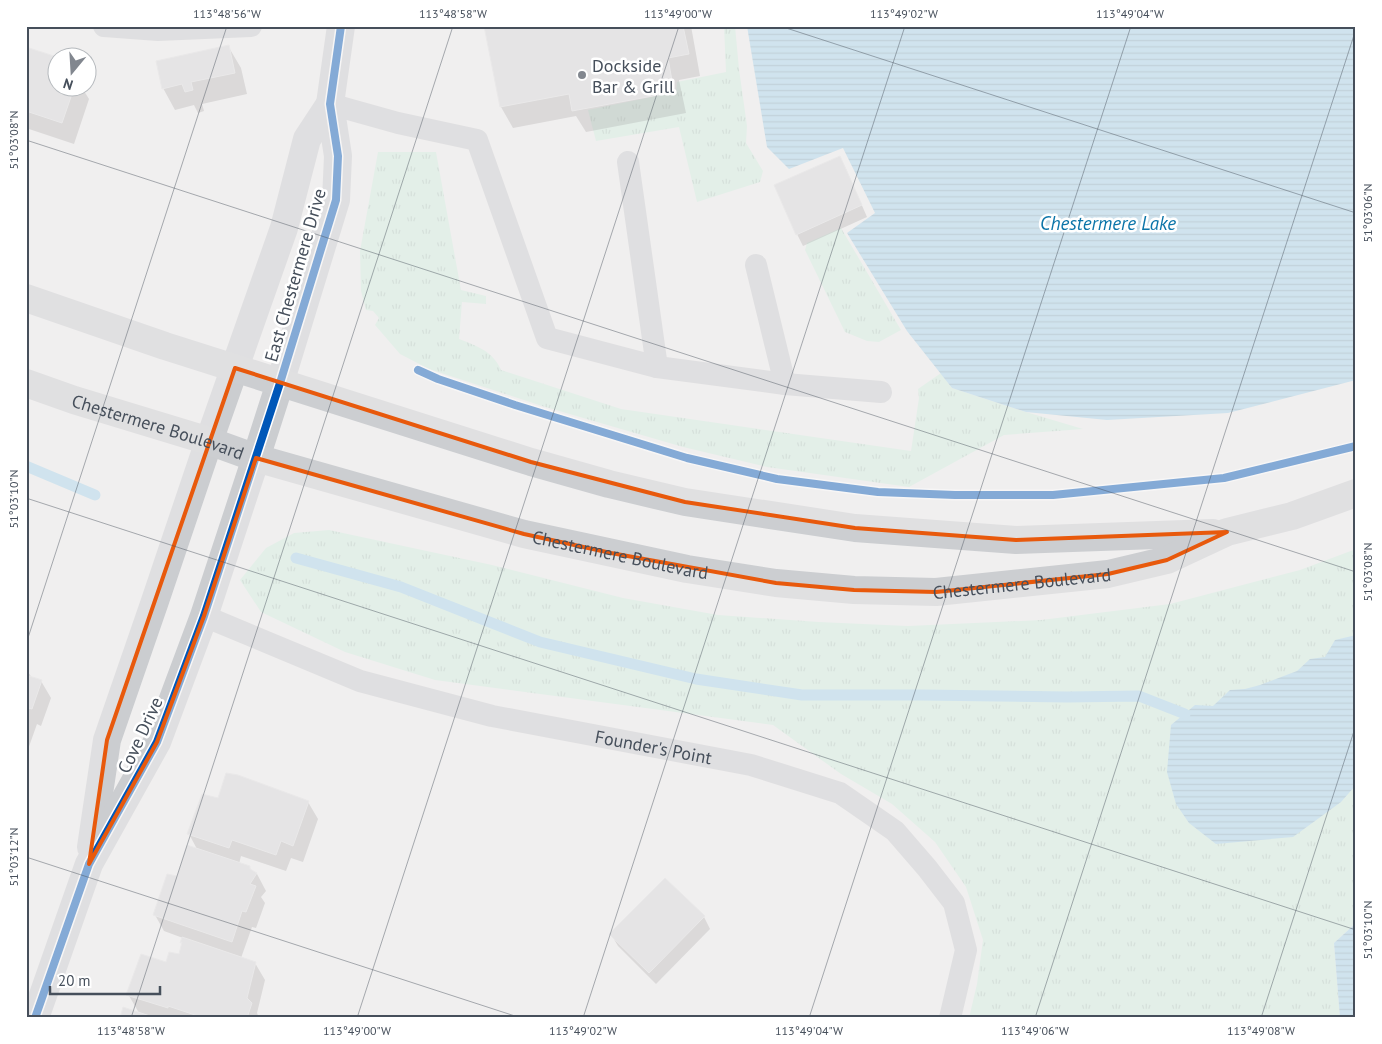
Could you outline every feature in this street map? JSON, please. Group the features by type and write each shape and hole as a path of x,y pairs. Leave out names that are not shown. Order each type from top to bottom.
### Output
{"main road":[{"name":"Chestermere Boulevard","path":"26,298 280,383 531,462 609,484 685,502 854,528 1016,540 1227,532"},
{"name":"Chestermere Boulevard","path":"26,383 74,400 209,441 256,458 524,534 687,569 776,583 854,590 936,592 1108,574 1167,560 1227,532 1292,516 1356,492"}],"street":[{"name":"East Chestermere Drive","path":"256,458 336,200 338,156 330,104 341,26"},
{"name":"Cove Drive","path":"89,864 107,740 284,228 307,139 330,104"},
{"name":"Cove Drive","path":"35,1018 89,864 157,742 204,616 256,458"}],"lane":[{"path":"104,26 158,30 251,26"},
{"path":"330,104 398,123 477,140 547,338 656,367 785,384 881,392"},
{"path":"628,162 656,367"},
{"path":"756,265 785,384"},
{"name":"Founder's Point","path":"204,616 360,681 492,716 751,765 840,793 895,830 954,903 966,950 950,1018"}],"highlighted area":[{"path":"235,368 531,462 685,502 855,528 1016,540 1227,532 1167,560 1108,574 936,592 854,590 776,583 611,553 524,534 256,458 204,616 157,742 89,864 107,740"}],"green space":[{"path":"724,26 735,26 747,126 746,143 763,171 760,182 697,202 679,127 596,141 588,110 676,92 677,82 726,72"},
{"path":"378,152 436,152 461,290 486,296 486,304 462,302 459,339 489,354 494,358 501,370 621,409 911,451 919,398 918,389 941,373 952,388 1083,429 1004,435 909,487 767,467 683,447 542,406 429,369 400,354 375,325 379,318 373,311 366,310 361,291 360,251"},
{"path":"841,228 901,330 879,342 867,341 845,332 805,250 807,243"},
{"path":"329,530 492,565 623,598 718,615 908,626 1041,620 1170,604 1300,570 1356,549 1356,923 1334,943 1340,1018 969,1018 977,984 983,940 966,887 935,842 892,804 841,774 773,725 435,680 345,652 261,612 240,580 266,548 294,533"}],"water":[{"name":"Chestermere Lake","path":"747,26 1356,26 1356,380 1228,413 1107,420 1026,412 952,388 907,331 847,233 875,213 843,148 789,169 767,147"},
{"path":"1356,635 1356,785 1341,802 1293,837 1216,844 1189,823 1176,804 1167,772 1171,725 1195,705 1213,706 1230,690 1260,685 1297,671 1310,659 1325,657 1335,640"},
{"path":"1356,923 1356,1018 1340,1018 1334,943"}],"building":[{"name":"Dockside Bar & Grill","path":"484,26 683,26 689,54 668,58 674,92 572,111 569,94 500,107"},
{"path":"229,45 235,73 191,82 193,90 185,92 182,84 162,89 156,61"},
{"path":"26,47 48,54 48,98 71,98 62,123 26,111"},
{"path":"840,156 862,205 796,235 774,185"},
{"path":"26,675 42,680 32,709 28,708 26,712"},
{"path":"226,773 238,775 309,801 293,846 281,841 276,855 232,840 229,848 187,834 202,794 218,798"},
{"path":"187,845 250,866 250,869 257,873 250,884 256,886 246,912 242,911 232,942 153,915 167,874 177,876"},
{"path":"665,878 705,916 649,973 609,934"},
{"path":"182,937 256,962 247,998 252,1003 247,1018 204,1018 126,995 141,954 166,962 169,952 179,954"},
{"path":"123,1007 156,1018 120,1018"}],"waterway":[{"path":"26,466 95,495"},
{"path":"296,558 401,587 540,642 696,679 802,695 1139,696 1185,714"}],"cycle path":[{"path":"35,1018 89,864 157,742 204,616 280,383 336,200 338,156 330,104 341,26"},
{"path":"418,370 438,379 515,405 687,458 777,479 878,492 955,495 1053,495 1224,478 1356,446"}],"place":[{"name":"Dockside Bar & Grill","path":"582,75"}]}
